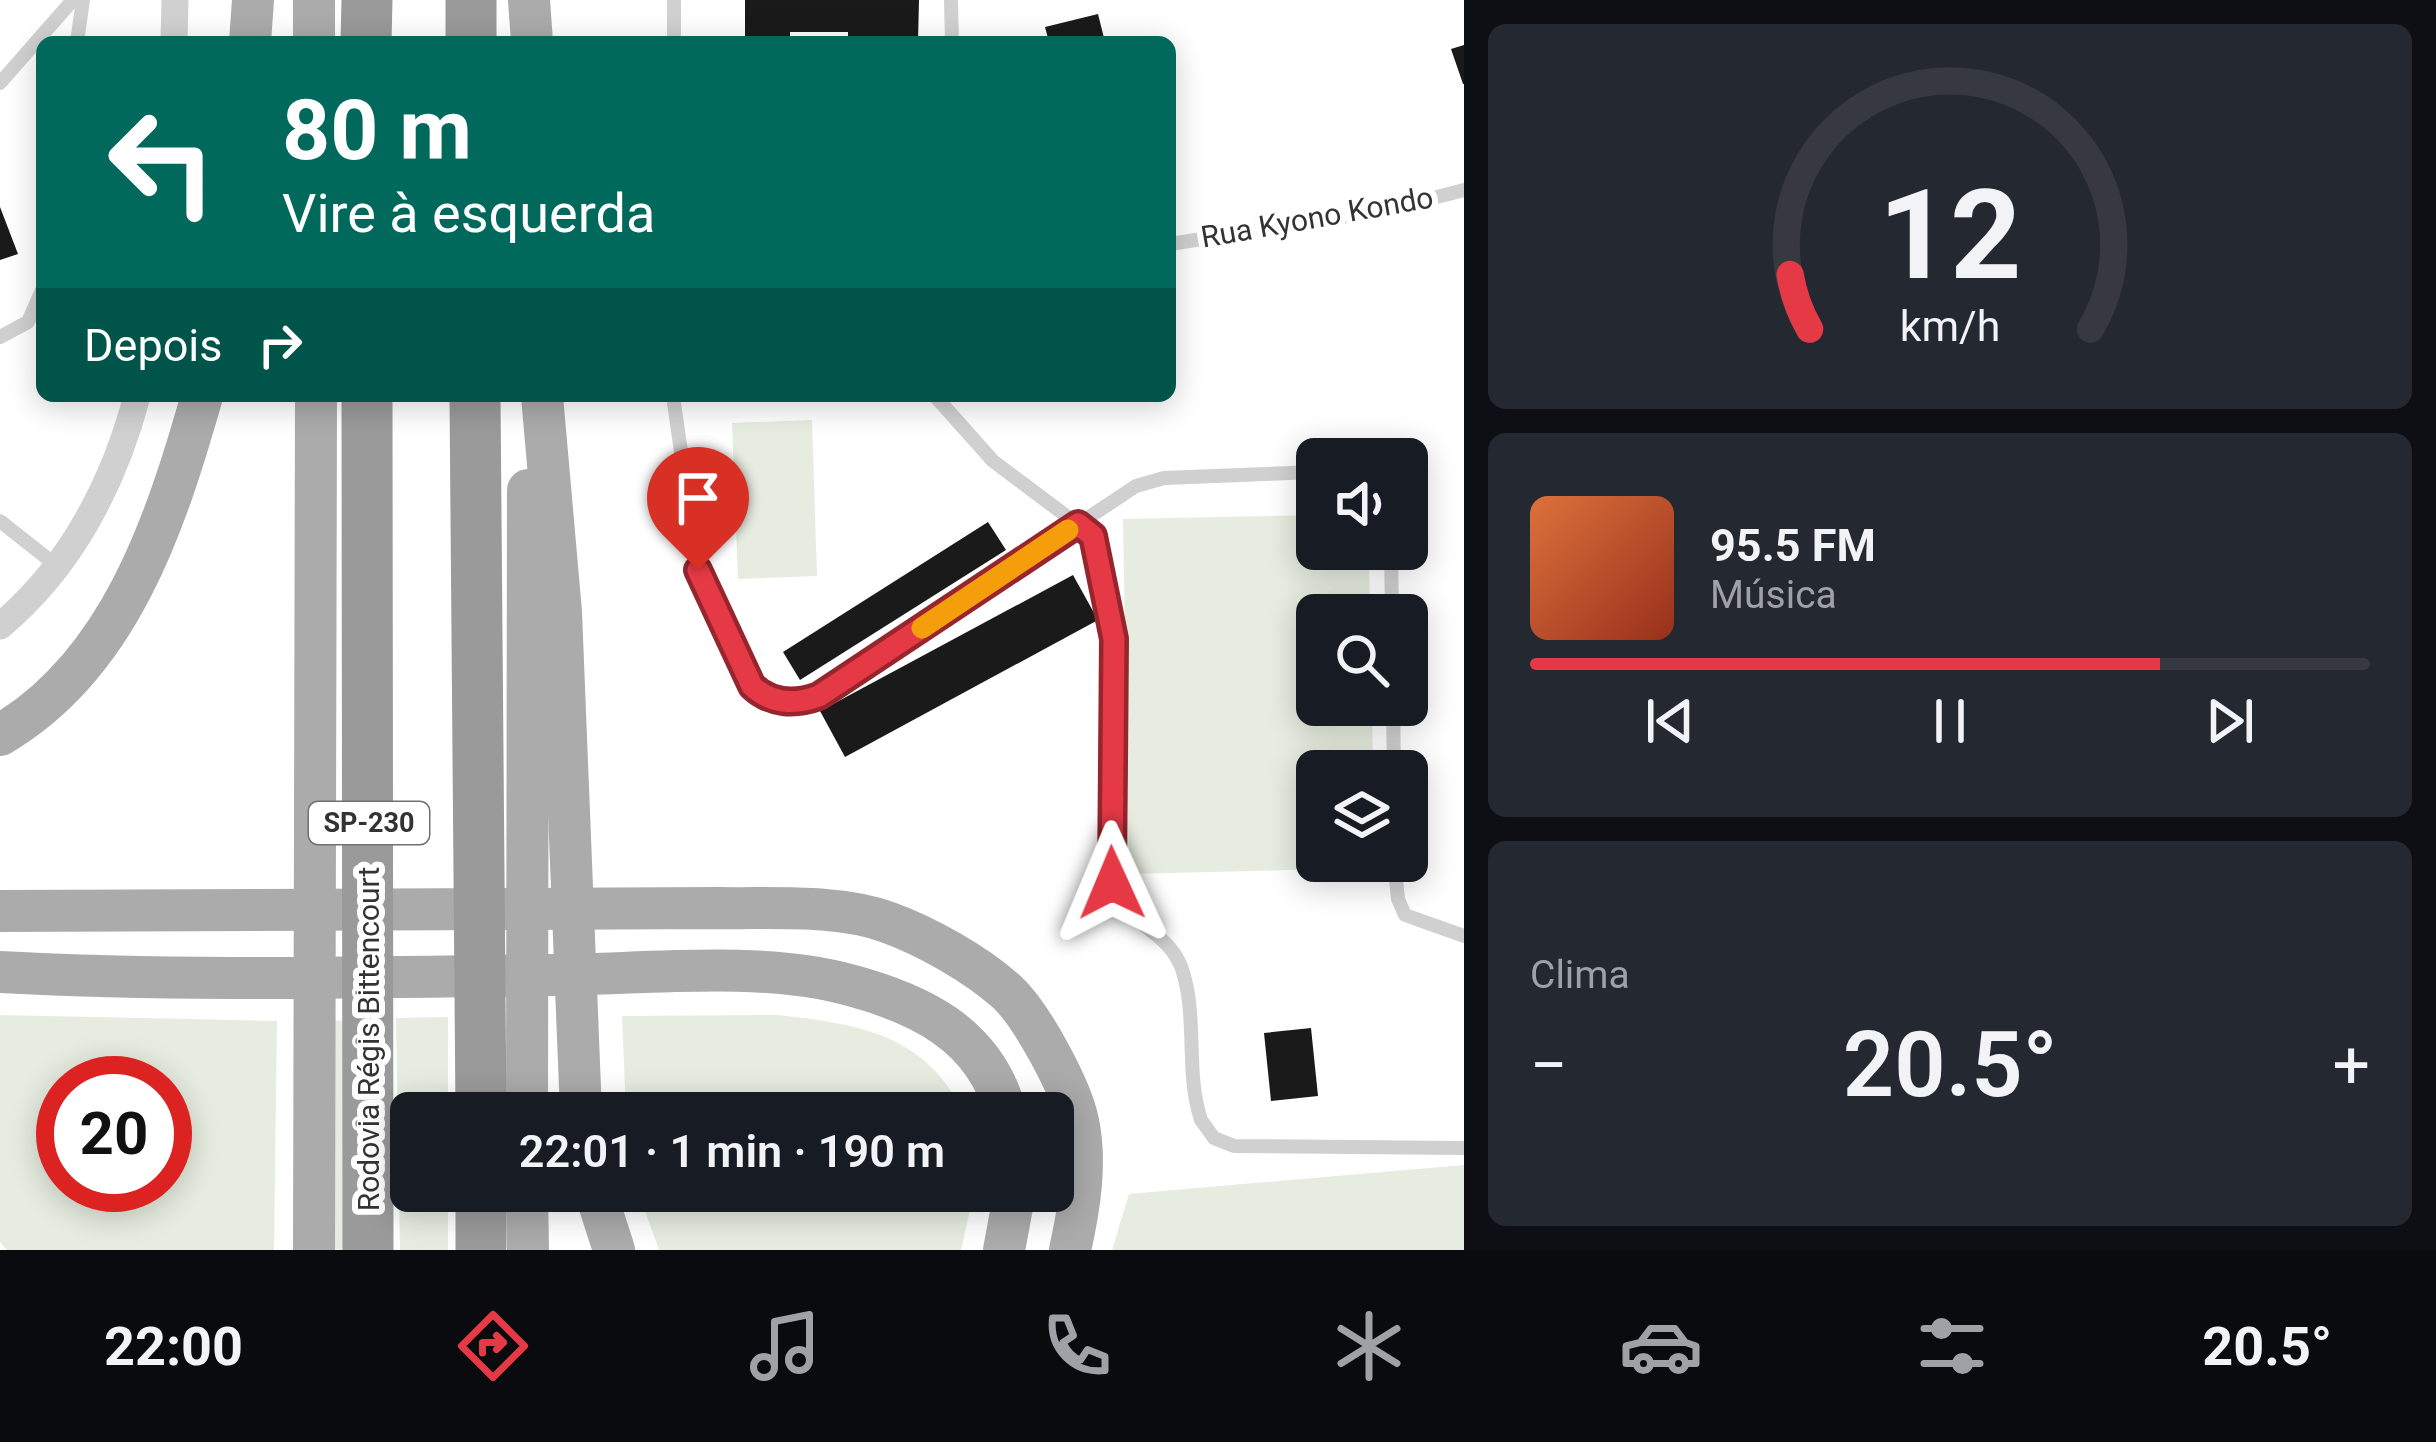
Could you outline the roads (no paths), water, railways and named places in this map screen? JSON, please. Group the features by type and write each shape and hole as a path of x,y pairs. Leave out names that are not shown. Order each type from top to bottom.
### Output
{"highway":[{"path":"366,36 367,0"},
{"path":"471,0 471,36"},
{"name":"Rodovia Régis Bittencourt","path":"367,402 368,1250"},
{"path":"475,402 481,1092"},
{"path":"481,1212 482,1250"}],"main road":[{"path":"250,36 253,0"},
{"path":"314,0 314,36"},
{"path":"529,0 532,36"},
{"path":"0,735 56,696 85,665 115,616 167,507 200,402"},
{"path":"314,1250 316,402"},
{"path":"526,1092 525,536 538,402"},
{"path":"540,402 560,612 580,1092"},
{"path":"0,911 811,909 885,921 952,955 1009,993 1047,1049 1078,1120 1080,1203 1070,1250"},
{"path":"0,972 161,980 674,973 841,982 896,999 946,1022 978,1053 996,1092"},
{"path":"527,1212 528,1250"},
{"path":"602,1212 614,1250"},
{"path":"1004,1250 1011,1212"}],"street":[{"path":"173,36 175,0"},
{"path":"0,626 57,566 105,487 135,402"}],"lane":[{"path":"41,36 73,0"},
{"path":"78,36 83,0"},
{"path":"674,0 674,36"},
{"path":"950,0 952,36"},
{"path":"0,82 36,42"},
{"name":"Rua Kyono Kondo","path":"1176,243 1385,210 1464,190"},
{"path":"0,337 28,322 36,304"},
{"path":"677,402 698,570 746,676 757,692 779,701 819,696 1150,481 1296,473"},
{"path":"939,402 993,461 1093,536 1114,639 1112,883 1130,918 1163,940 1181,966 1201,1120 1214,1138 1234,1146 1464,1148"},
{"path":"0,521 57,566"},
{"path":"1396,882 1405,915 1464,936"}]}
